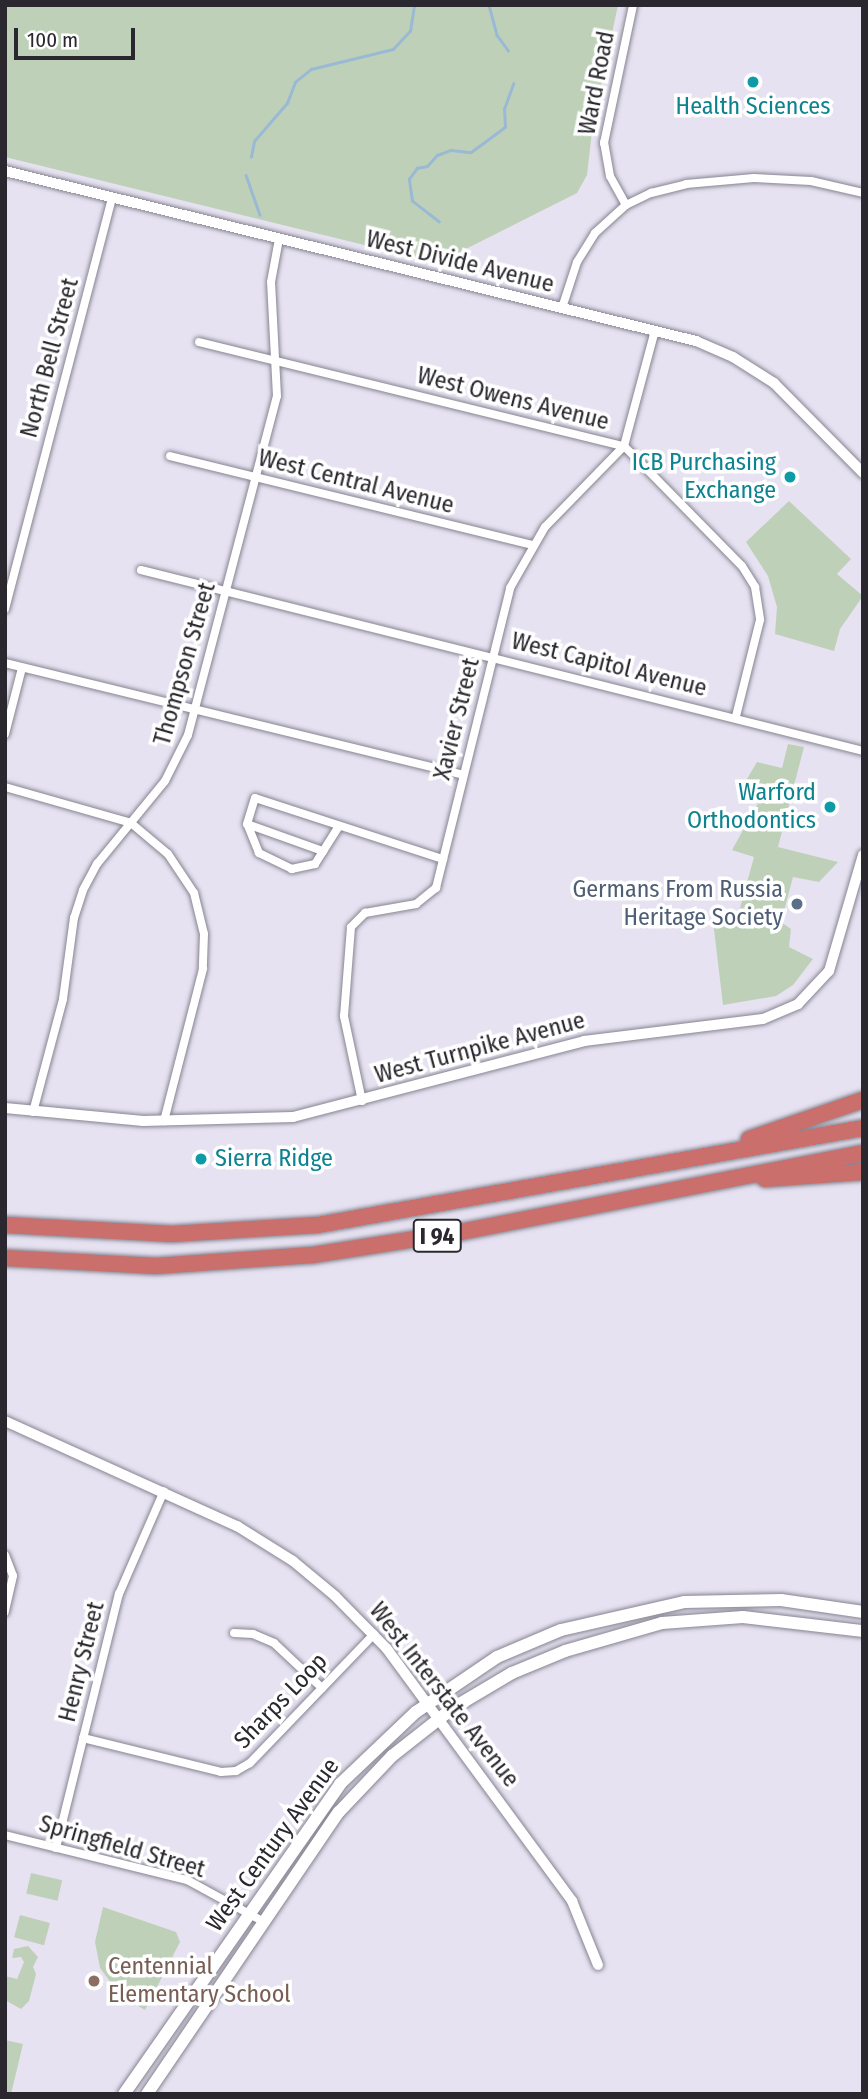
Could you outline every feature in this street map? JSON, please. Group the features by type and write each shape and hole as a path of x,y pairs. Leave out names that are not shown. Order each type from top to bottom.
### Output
{"highway":[{"path":"420,1209 766,1135 863,1100"},
{"name":"I 94","path":"5,1225 104,1233 225,1232 420,1209 863,1128"},
{"name":"I 94","path":"5,1258 156,1266 313,1255 863,1153"},
{"path":"679,1189 863,1172"}],"main road":[{"name":"West Century Avenue","path":"124,2094 340,1784 428,1703 497,1657 561,1630 636,1610 749,1599 863,1612"},
{"name":"West Century Avenue","path":"147,2094 349,1800 391,1756 438,1718 512,1673 638,1628 743,1617 863,1631"}],"street":[{"name":"Ward Road","path":"626,205 610,176 604,142 633,5"},
{"name":"West Divide Avenue","path":"5,171 655,330 722,351 764,375 863,473"},
{"path":"562,308 582,252 626,205 673,187 754,177 811,181 863,193"},
{"name":"North Bell Street","path":"5,609 112,198"},
{"name":"Thompson Street","path":"33,1112 63,999 79,900 97,864 179,759 195,710 277,396 278,362 271,282 279,239"},
{"name":"Xavier Street","path":"362,1101 344,1016 350,932 365,913 426,899 436,888 510,588 532,545 624,446 655,330"},
{"name":"West Owens Avenue","path":"199,342 624,446 742,566 755,587 760,621 736,716"},
{"name":"West Central Avenue","path":"170,456 532,545"},
{"name":"West Capitol Avenue","path":"141,570 736,716 863,751"},
{"path":"5,663 464,775"},
{"path":"5,734 22,668"},
{"path":"5,787 131,823 161,846 183,872 197,903 204,934 201,979 164,1121"},
{"path":"339,826 309,867 292,869 266,860 247,824 255,798 443,859"},
{"path":"247,824 323,851"},
{"name":"West Turnpike Avenue","path":"5,1108 164,1121 278,1118 362,1101 584,1041 751,1021 787,1010 816,989 834,963 863,855"},
{"name":"West Interstate Avenue","path":"5,1421 164,1491 279,1552 322,1584 374,1634 428,1703 572,1901 598,1965"},
{"name":"Henry Street","path":"56,1848 119,1594 164,1491"},
{"path":"5,1555 13,1576 5,1612"},
{"path":"234,1633 253,1633 274,1643 322,1688"},
{"name":"Sharps Loop","path":"83,1738 220,1772 236,1770 250,1763 374,1634"},
{"name":"Springfield Street","path":"5,1835 187,1880 264,1922"}],"green space":[{"path":"5,5 618,5 593,123 587,175 577,193 438,263 5,157"},
{"path":"789,501 851,559 837,574 863,596 840,629 834,651 775,634 777,607 768,576 746,542"},
{"path":"788,744 804,747 778,847 838,862 819,882 793,877 781,922 791,929 789,947 813,959 793,985 776,996 723,1005 713,921 735,926 754,857 732,850 766,789 747,779 757,762 782,768"},
{"path":"31,1873 62,1880 57,1901 26,1893"},
{"path":"103,1907 176,1932 180,1942 145,2010 120,1995 100,1968 95,1942"},
{"path":"20,1915 50,1923 44,1945 14,1937"},
{"path":"28,1946 38,1957 33,1967 36,1974 29,2001 21,2009 5,2000 5,1976 17,1979 24,1962 21,1957 12,1958 14,1949"},
{"path":"5,2040 23,2044 11,2094 5,2094"}],"waterway":[{"path":"251,157 254,141 287,103 295,82 311,69 393,49 410,31 414,5"},
{"path":"489,5 497,35 508,50"},
{"path":"439,222 412,201 409,179 417,168 427,166 437,155 451,150 471,152 505,127 504,109 513,84"},
{"path":"246,175 260,215"}],"place":[{"name":"Health Sciences","path":"753,82"},
{"name":"ICB Purchasing Exchange","path":"790,477"},
{"name":"Warford Orthodontics","path":"830,807"},
{"name":"Germans From Russia Heritage Society","path":"797,904"},
{"name":"Sierra Ridge","path":"201,1159"},
{"name":"Centennial Elementary School","path":"94,1981"}]}
